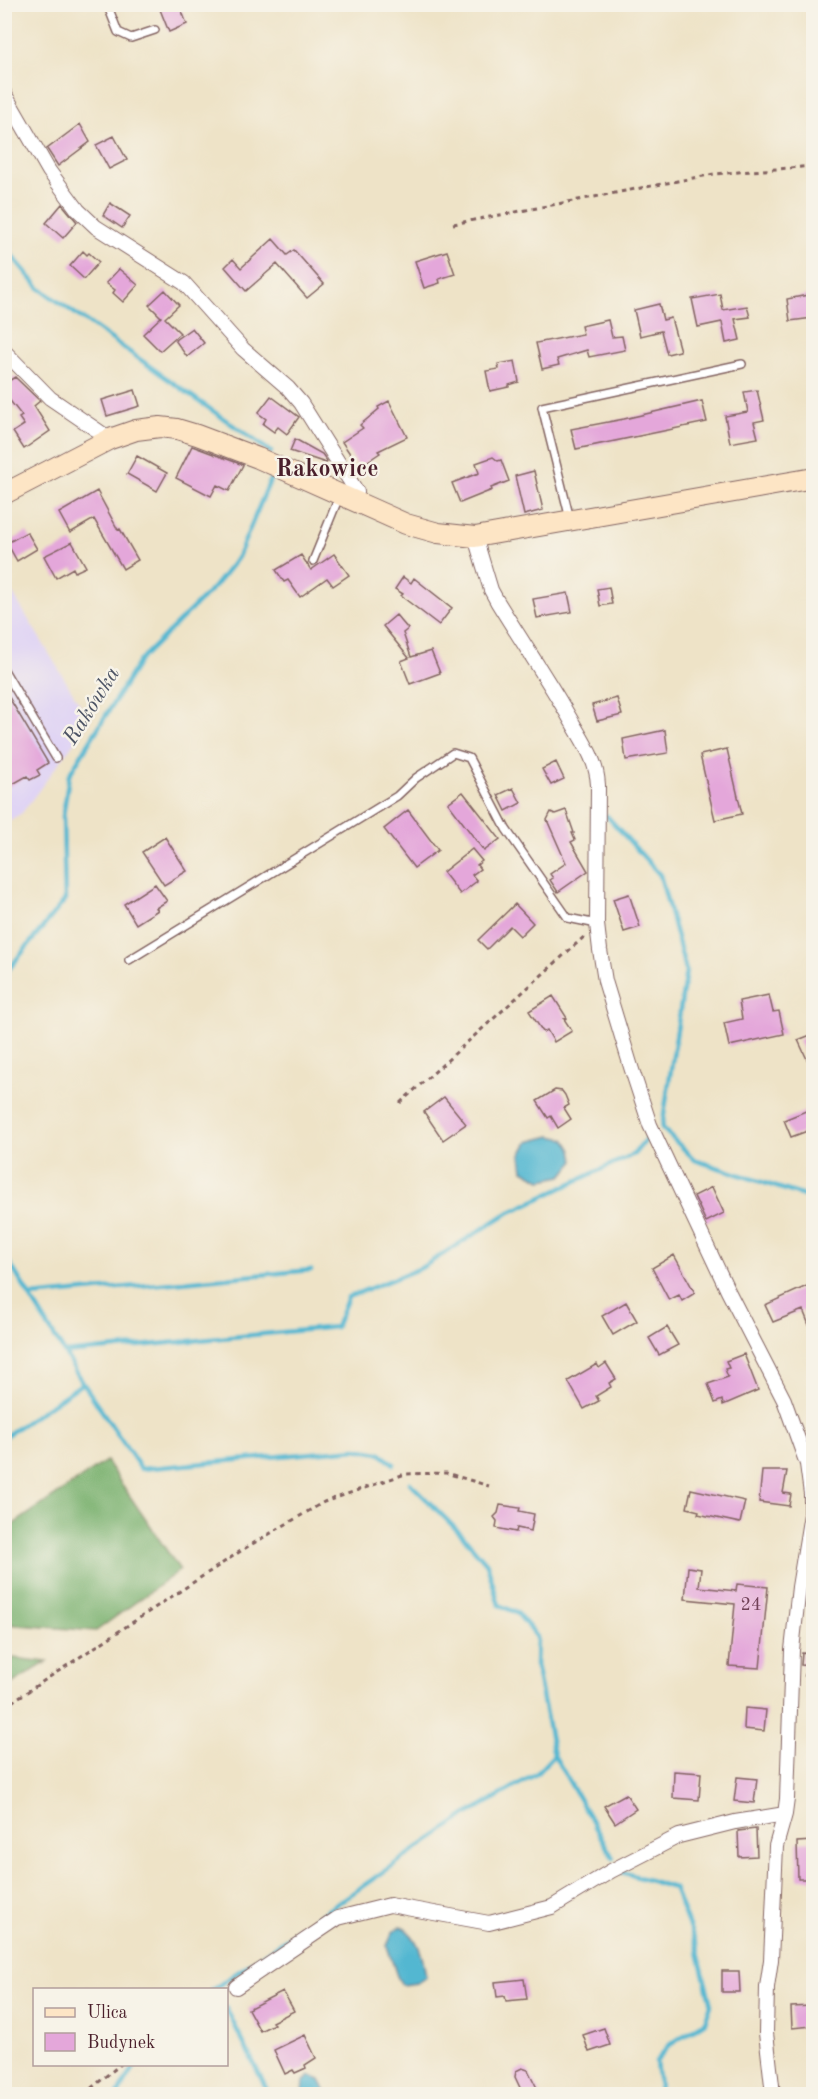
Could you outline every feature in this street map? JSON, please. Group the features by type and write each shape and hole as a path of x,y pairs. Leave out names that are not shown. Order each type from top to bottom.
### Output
{"street":[{"path":"4,93 49,171 78,210 96,227 184,283 243,349 294,396 357,492 348,498"},
{"path":"4,351 50,398 110,439"},
{"path":"4,494 110,439 136,430 160,427 177,429 406,524 438,533 476,537 813,478"},
{"path":"476,537 491,590 559,698 594,760 597,772 597,924 606,981 650,1125 728,1291 784,1400 807,1464 811,1514 792,1650 785,1814 776,1846 771,1960 766,2007 766,2033 773,2094"},
{"path":"236,1987 338,1918 390,1905 489,1923 552,1906 611,1871 679,1836 735,1822 785,1814"}],"lane":[{"path":"107,4 118,33 131,38 155,30"},
{"path":"571,522 543,407 742,364"},
{"path":"313,561 348,498"},
{"path":"4,670 56,758"},
{"path":"129,960 397,796 416,778 453,753 469,758 506,828 568,918 597,924"}],"path":[{"path":"453,224 714,174 813,166"},
{"path":"400,1103 597,924"},
{"path":"4,1707 248,1547 324,1502 405,1474 446,1473 489,1486"},
{"path":"84,2094 119,2066"}],"shaded area":[{"path":"4,579 90,721 22,813 5,823"}],"green space":[{"path":"106,1461 180,1570 96,1631 5,1624 5,1530"},
{"path":"5,1657 47,1662 5,1688"}],"water":[{"path":"551,1136 565,1139 572,1150 574,1161 562,1176 541,1180 523,1170 521,1155 528,1142"},
{"path":"401,1926 412,1936 422,1955 426,1977 417,1983 402,1985 387,1946 393,1932"},
{"path":"310,2076 320,2080 327,2094 302,2094 303,2082"}],"building":[{"path":"166,4 179,4 187,24 169,32 159,7"},
{"path":"80,124 90,142 58,166 47,149"},
{"path":"114,136 127,160 109,169 96,145"},
{"path":"110,203 130,216 122,228 103,215"},
{"path":"62,204 77,222 63,238 46,223"},
{"path":"273,239 287,255 294,250 324,284 307,298 277,264 246,291 225,267 233,259 241,268"},
{"path":"83,251 99,262 84,279 70,266"},
{"path":"447,251 455,274 439,279 440,283 424,288 415,261"},
{"path":"119,269 138,285 123,302 113,293 115,290 106,283"},
{"path":"165,290 179,305 165,318 180,333 160,351 143,334 161,317 149,305"},
{"path":"720,294 723,310 747,306 750,317 735,319 740,340 726,343 722,322 698,327 692,299"},
{"path":"808,295 808,298 813,297 813,318 790,321 787,299"},
{"path":"659,304 663,320 671,318 680,351 667,354 661,331 640,336 634,310"},
{"path":"608,320 612,337 622,336 625,350 589,357 587,350 557,359 559,365 542,369 536,343 583,334 581,326"},
{"path":"192,328 204,343 187,357 175,340"},
{"path":"515,361 519,382 509,387 490,391 486,371 499,369 498,364"},
{"path":"15,377 40,401 34,406 50,431 24,449 13,432 24,425 19,418 22,416 4,393 4,384"},
{"path":"135,390 140,406 107,416 102,400"},
{"path":"757,390 764,420 754,422 758,438 730,443 725,416 748,412 744,392"},
{"path":"271,396 299,417 287,434 278,427 274,432 263,424 266,419 258,413"},
{"path":"389,401 407,437 378,451 380,453 359,467 342,442 363,428 360,425 379,409 378,407"},
{"path":"702,401 707,422 576,449 571,429"},
{"path":"295,439 322,454 326,463 290,451"},
{"path":"192,446 243,465 229,491 217,485 211,496 176,478"},
{"path":"137,456 167,473 157,491 127,474"},
{"path":"493,457 498,461 501,460 509,481 460,503 452,483 479,473 476,463"},
{"path":"534,471 543,510 524,515 515,476"},
{"path":"97,491 118,530 120,529 138,560 123,569 94,519 70,533 59,513"},
{"path":"27,532 37,549 17,561 7,543"},
{"path":"72,542 86,567 75,572 73,568 56,578 44,556"},
{"path":"334,554 349,575 333,586 327,578 300,597 288,580 284,582 276,570 301,555 311,570"},
{"path":"403,577 411,583 414,578 452,608 439,625 395,589"},
{"path":"609,587 612,604 600,606 597,589"},
{"path":"568,593 572,612 537,618 533,599"},
{"path":"396,615 408,629 403,633 411,657 431,651 440,673 410,684 401,661 409,658 383,626"},
{"path":"4,689 48,763 37,770 40,775 30,780 27,776 4,789"},
{"path":"617,698 622,715 597,721 592,705"},
{"path":"665,730 668,753 626,760 623,739"},
{"path":"727,749 742,814 715,820 700,755"},
{"path":"556,762 564,779 551,785 542,769"},
{"path":"513,788 521,803 506,811 498,795"},
{"path":"463,792 500,839 484,851 448,803"},
{"path":"408,810 438,850 414,868 384,829"},
{"path":"566,810 574,833 572,833 575,840 571,842 588,871 558,892 550,880 553,878 550,874 566,863 547,820 551,812 555,814"},
{"path":"165,837 187,871 164,885 142,852"},
{"path":"472,849 482,861 477,865 480,869 472,875 477,881 460,894 443,872"},
{"path":"155,884 167,901 156,908 158,910 136,924 124,904"},
{"path":"629,894 640,927 624,932 613,899"},
{"path":"515,904 533,923 520,936 510,926 487,949 478,940"},
{"path":"769,995 773,1012 779,1011 784,1034 729,1046 724,1023 742,1019 739,1001"},
{"path":"553,996 567,1018 564,1019 572,1031 554,1042 547,1030 543,1032 529,1011"},
{"path":"813,1034 813,1072 798,1040"},
{"path":"555,1090 562,1091 565,1095 569,1105 564,1108 571,1119 558,1128 551,1116 548,1118 537,1101"},
{"path":"444,1097 466,1124 443,1140 424,1112"},
{"path":"813,1108 813,1129 791,1137 784,1120"},
{"path":"712,1187 724,1213 706,1222 694,1196"},
{"path":"674,1255 695,1293 682,1301 679,1295 669,1300 652,1268"},
{"path":"809,1285 813,1296 813,1335 803,1310 773,1322 765,1305"},
{"path":"626,1302 637,1321 613,1335 602,1316"},
{"path":"667,1327 678,1345 659,1355 649,1338"},
{"path":"744,1354 758,1390 723,1405 722,1400 715,1403 708,1384 728,1377 725,1369 729,1368 726,1361"},
{"path":"606,1363 616,1379 609,1383 611,1387 596,1396 599,1401 584,1409 568,1381 597,1364 599,1368"},
{"path":"762,1471 787,1471 783,1493 791,1494 789,1506 759,1502"},
{"path":"691,1489 745,1501 740,1523 698,1514 699,1511 687,1508"},
{"path":"500,1505 520,1508 519,1511 534,1514 531,1531 517,1528 516,1532 496,1528 497,1521 494,1517"},
{"path":"688,1567 701,1569 699,1587 736,1591 737,1584 768,1587 760,1668 729,1666 735,1604 685,1599"},
{"path":"802,1653 813,1654 813,1666 801,1665"},
{"path":"745,1708 766,1710 764,1731 744,1729"},
{"path":"674,1771 701,1773 699,1800 673,1798"},
{"path":"737,1777 757,1779 754,1803 734,1801"},
{"path":"626,1794 636,1809 615,1823 604,1806"},
{"path":"756,1829 757,1856 739,1857 738,1831"},
{"path":"813,1841 813,1879 798,1879 797,1842"},
{"path":"722,1971 739,1971 740,1992 722,1992"},
{"path":"524,1979 527,1999 506,2001 505,1996 497,1997 495,1982"},
{"path":"283,1991 294,2011 260,2031 248,2009"},
{"path":"812,2006 812,2026 792,2028 791,2007"},
{"path":"604,2028 610,2045 589,2052 583,2035"},
{"path":"305,2035 316,2058 305,2065 306,2068 285,2074 274,2050"},
{"path":"522,2068 528,2070 540,2094 523,2094 515,2077 516,2071"}],"waterway":[{"name":"Rakówka","path":"4,246 39,288 271,452"},
{"name":"Rakówka","path":"4,975 65,900 63,816 69,775 140,660 214,587 238,557 271,478"},
{"path":"607,816 660,875 686,971 662,1128 695,1160 804,1196 814,1191"},
{"path":"65,1353 336,1327 348,1297 421,1268 506,1214 634,1154 646,1139"},
{"path":"4,1254 83,1383 141,1469 356,1449 379,1453 394,1464"},
{"path":"31,1296 311,1270"},
{"path":"4,1437 83,1383"},
{"path":"215,1988 463,1817 536,1774 554,1755 536,1665 537,1637 517,1613 499,1605 487,1564 462,1535 410,1483"},
{"path":"554,1755 613,1858"},
{"path":"622,1872 674,1888 696,1944 711,2005 705,2022 668,2046 656,2062 660,2094"},
{"path":"228,2012 269,2094"},
{"path":"118,2094 135,2066"}],"district":[{"name":"Rakowice","path":"327,470"}]}
